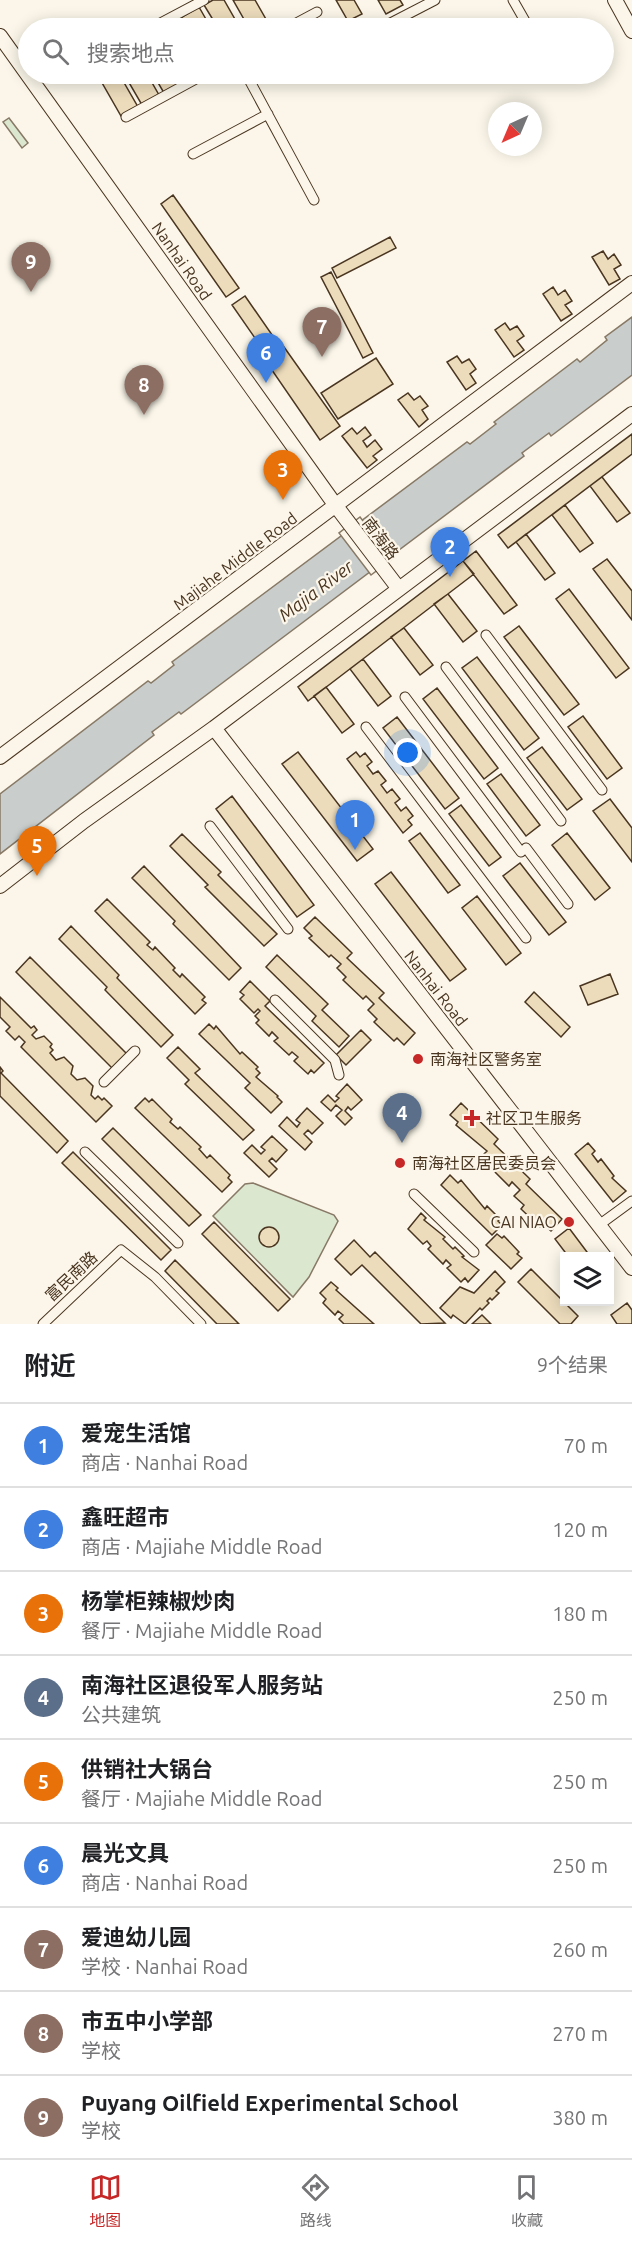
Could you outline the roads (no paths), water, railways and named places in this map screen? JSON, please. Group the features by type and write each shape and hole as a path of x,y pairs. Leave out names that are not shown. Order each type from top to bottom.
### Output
{"street":[{"path":"170,18 204,0"},
{"path":"400,18 435,0"},
{"path":"513,0 523,18"},
{"path":"615,0 632,31"},
{"path":"306,18 317,12"},
{"name":"Nanhai Road","path":"0,36 18,61"},
{"name":"Nanhai Road","path":"34,84 336,506"},
{"path":"126,117 187,84"},
{"path":"252,84 314,200"},
{"path":"193,154 268,114"},
{"name":"Majiahe Middle Road","path":"0,757 632,283"},
{"path":"0,886 84,821 214,728 632,414"},
{"name":"南海路","path":"336,506 399,589"},
{"path":"486,635 602,790"},
{"path":"446,667 561,821"},
{"path":"405,697 523,850 568,904"},
{"path":"366,727 526,938"},
{"name":"Nanhai Road","path":"214,728 632,1268"},
{"path":"210,826 288,929"},
{"path":"275,1000 335,1060 339,1075"},
{"path":"104,1082 135,1051"},
{"path":"85,1152 178,1243"},
{"path":"414,1194 474,1252"},
{"path":"599,1225 632,1201"},
{"name":"富民南路","path":"43,1324 121,1250 155,1277 201,1324"}],"water":[{"name":"Majia River","path":"632,317 632,375 551,436 549,433 522,453 524,456 181,714 179,712 152,732 154,735 0,854 0,794 148,681 151,683 174,665 172,662 467,442 470,444 496,424 494,422 577,359 580,362 607,340 605,337"}],"place":[{"name":"Puyang Oilfield Experimental School","path":"31,292"},
{"name":"爱迪幼儿园","path":"322,357"},
{"name":"晨光文具","path":"266,383"},
{"name":"市五中小学部","path":"144,415"},
{"name":"杨掌柜辣椒炒肉","path":"283,500"},
{"name":"鑫旺超市","path":"450,577"},
{"name":"爱宠生活馆","path":"355,850"},
{"name":"供销社大锅台","path":"37,876"},
{"name":"南海社区警务室","path":"418,1059"},
{"name":"社区卫生服务","path":"472,1118"},
{"name":"南海社区退役军人服务站","path":"402,1143"},
{"name":"南海社区居民委员会","path":"400,1163"},
{"name":"CAI NIAO","path":"569,1222"}]}
